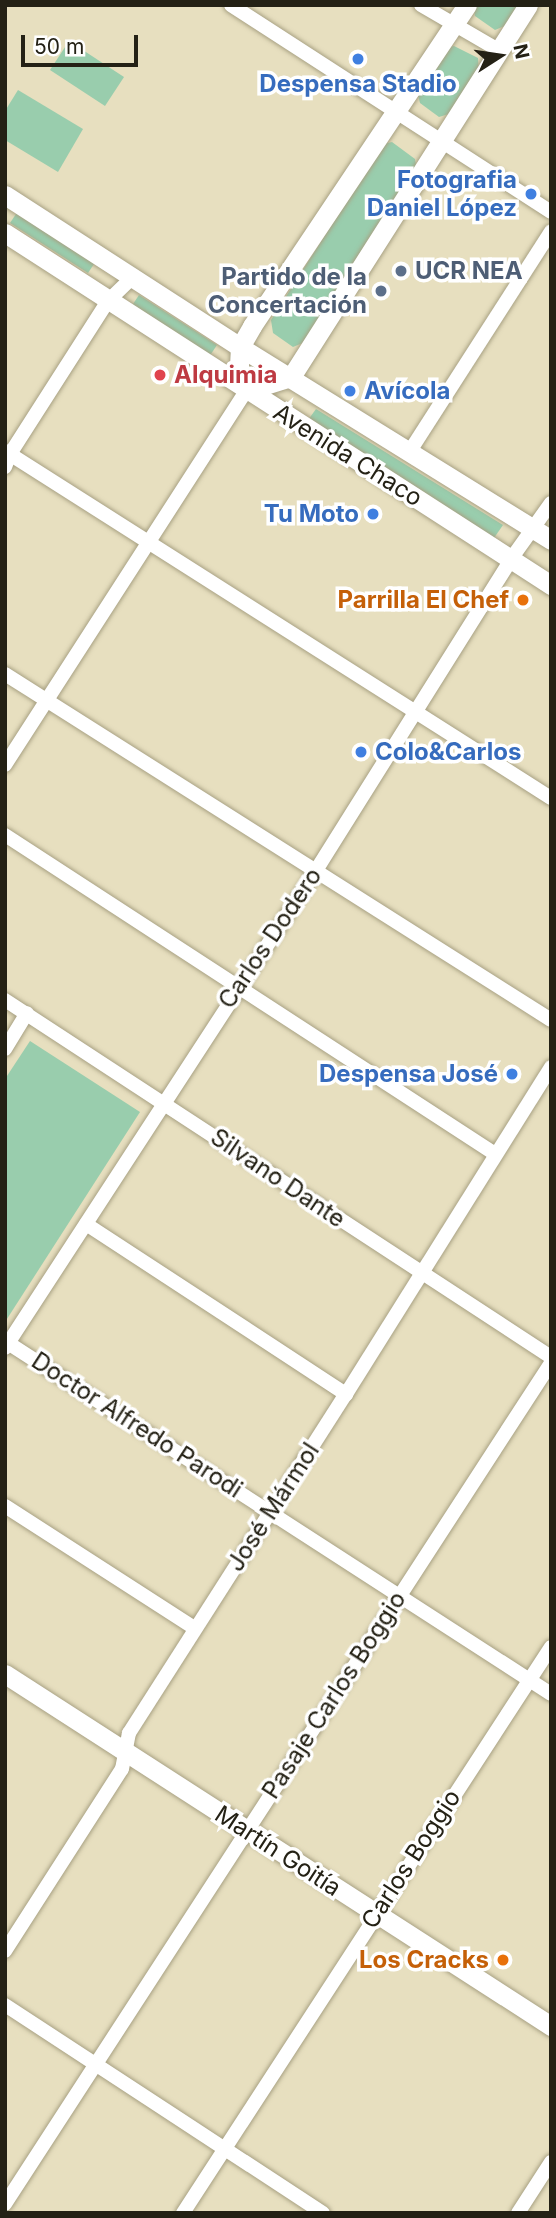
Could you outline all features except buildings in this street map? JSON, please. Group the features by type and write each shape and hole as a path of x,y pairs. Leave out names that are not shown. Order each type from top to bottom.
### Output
{"main road":[{"path":"467,5 240,347 239,366 246,391 291,377 528,5"},
{"name":"Avenida Chaco","path":"5,195 240,347 551,540"},
{"name":"Avenida Chaco","path":"5,233 246,391 551,585"},
{"name":"Martín Goitía","path":"5,1674 551,2026"}],"street":[{"path":"231,5 551,212"},
{"path":"421,5 499,51"},
{"path":"410,451 551,231"},
{"path":"134,276 108,301 7,457 149,541 551,798"},
{"path":"5,765 246,391"},
{"name":"Carlos Dodero","path":"6,1344 238,985 315,872 511,559 551,503"},
{"path":"5,674 45,702 551,1020"},
{"path":"5,835 495,1154"},
{"name":"Silvano Dante","path":"5,1000 551,1357"},
{"path":"5,1049 27,1013"},
{"name":"José Mármol","path":"5,1951 122,1769 128,1733 346,1394 551,1067"},
{"path":"86,1224 346,1394"},
{"name":"Doctor Alfredo Parodi","path":"6,1344 271,1511 551,1694"},
{"name":"Pasaje Carlos Boggio","path":"5,2204 551,1363"},
{"path":"5,1506 194,1628"},
{"name":"Carlos Boggio","path":"183,2213 375,1913 551,1647"},
{"path":"5,2005 323,2213"},
{"path":"518,2213 551,2162"}],"green space":[{"path":"473,5 521,5 507,25 495,30 475,16"},
{"path":"69,41 124,77 105,106 50,70"},
{"path":"454,46 478,58 479,74 452,113 439,117 420,103 417,91 445,48"},
{"path":"18,90 83,129 58,172 5,140 5,111"},
{"path":"392,142 415,159 417,171 305,342 293,347 273,333 271,320 383,144"},
{"path":"18,211 96,261 88,273 10,223"},
{"path":"139,295 217,345 209,357 131,307"},
{"path":"316,409 503,525 494,538 308,420"},
{"path":"30,1041 140,1112 5,1322 5,1079"}],"place":[{"name":"Despensa Stadio","path":"358,59"},
{"name":"Fotografia Daniel López","path":"531,194"},
{"name":"UCR NEA","path":"401,271"},
{"name":"Partido de la Concertación","path":"381,291"},
{"name":"Alquimia","path":"160,375"},
{"name":"Avícola","path":"350,391"},
{"name":"Tu Moto","path":"373,514"},
{"name":"Parrilla El Chef","path":"523,600"},
{"name":"Colo&Carlos","path":"361,752"},
{"name":"Despensa José","path":"512,1074"},
{"name":"Los Cracks","path":"503,1960"}]}
